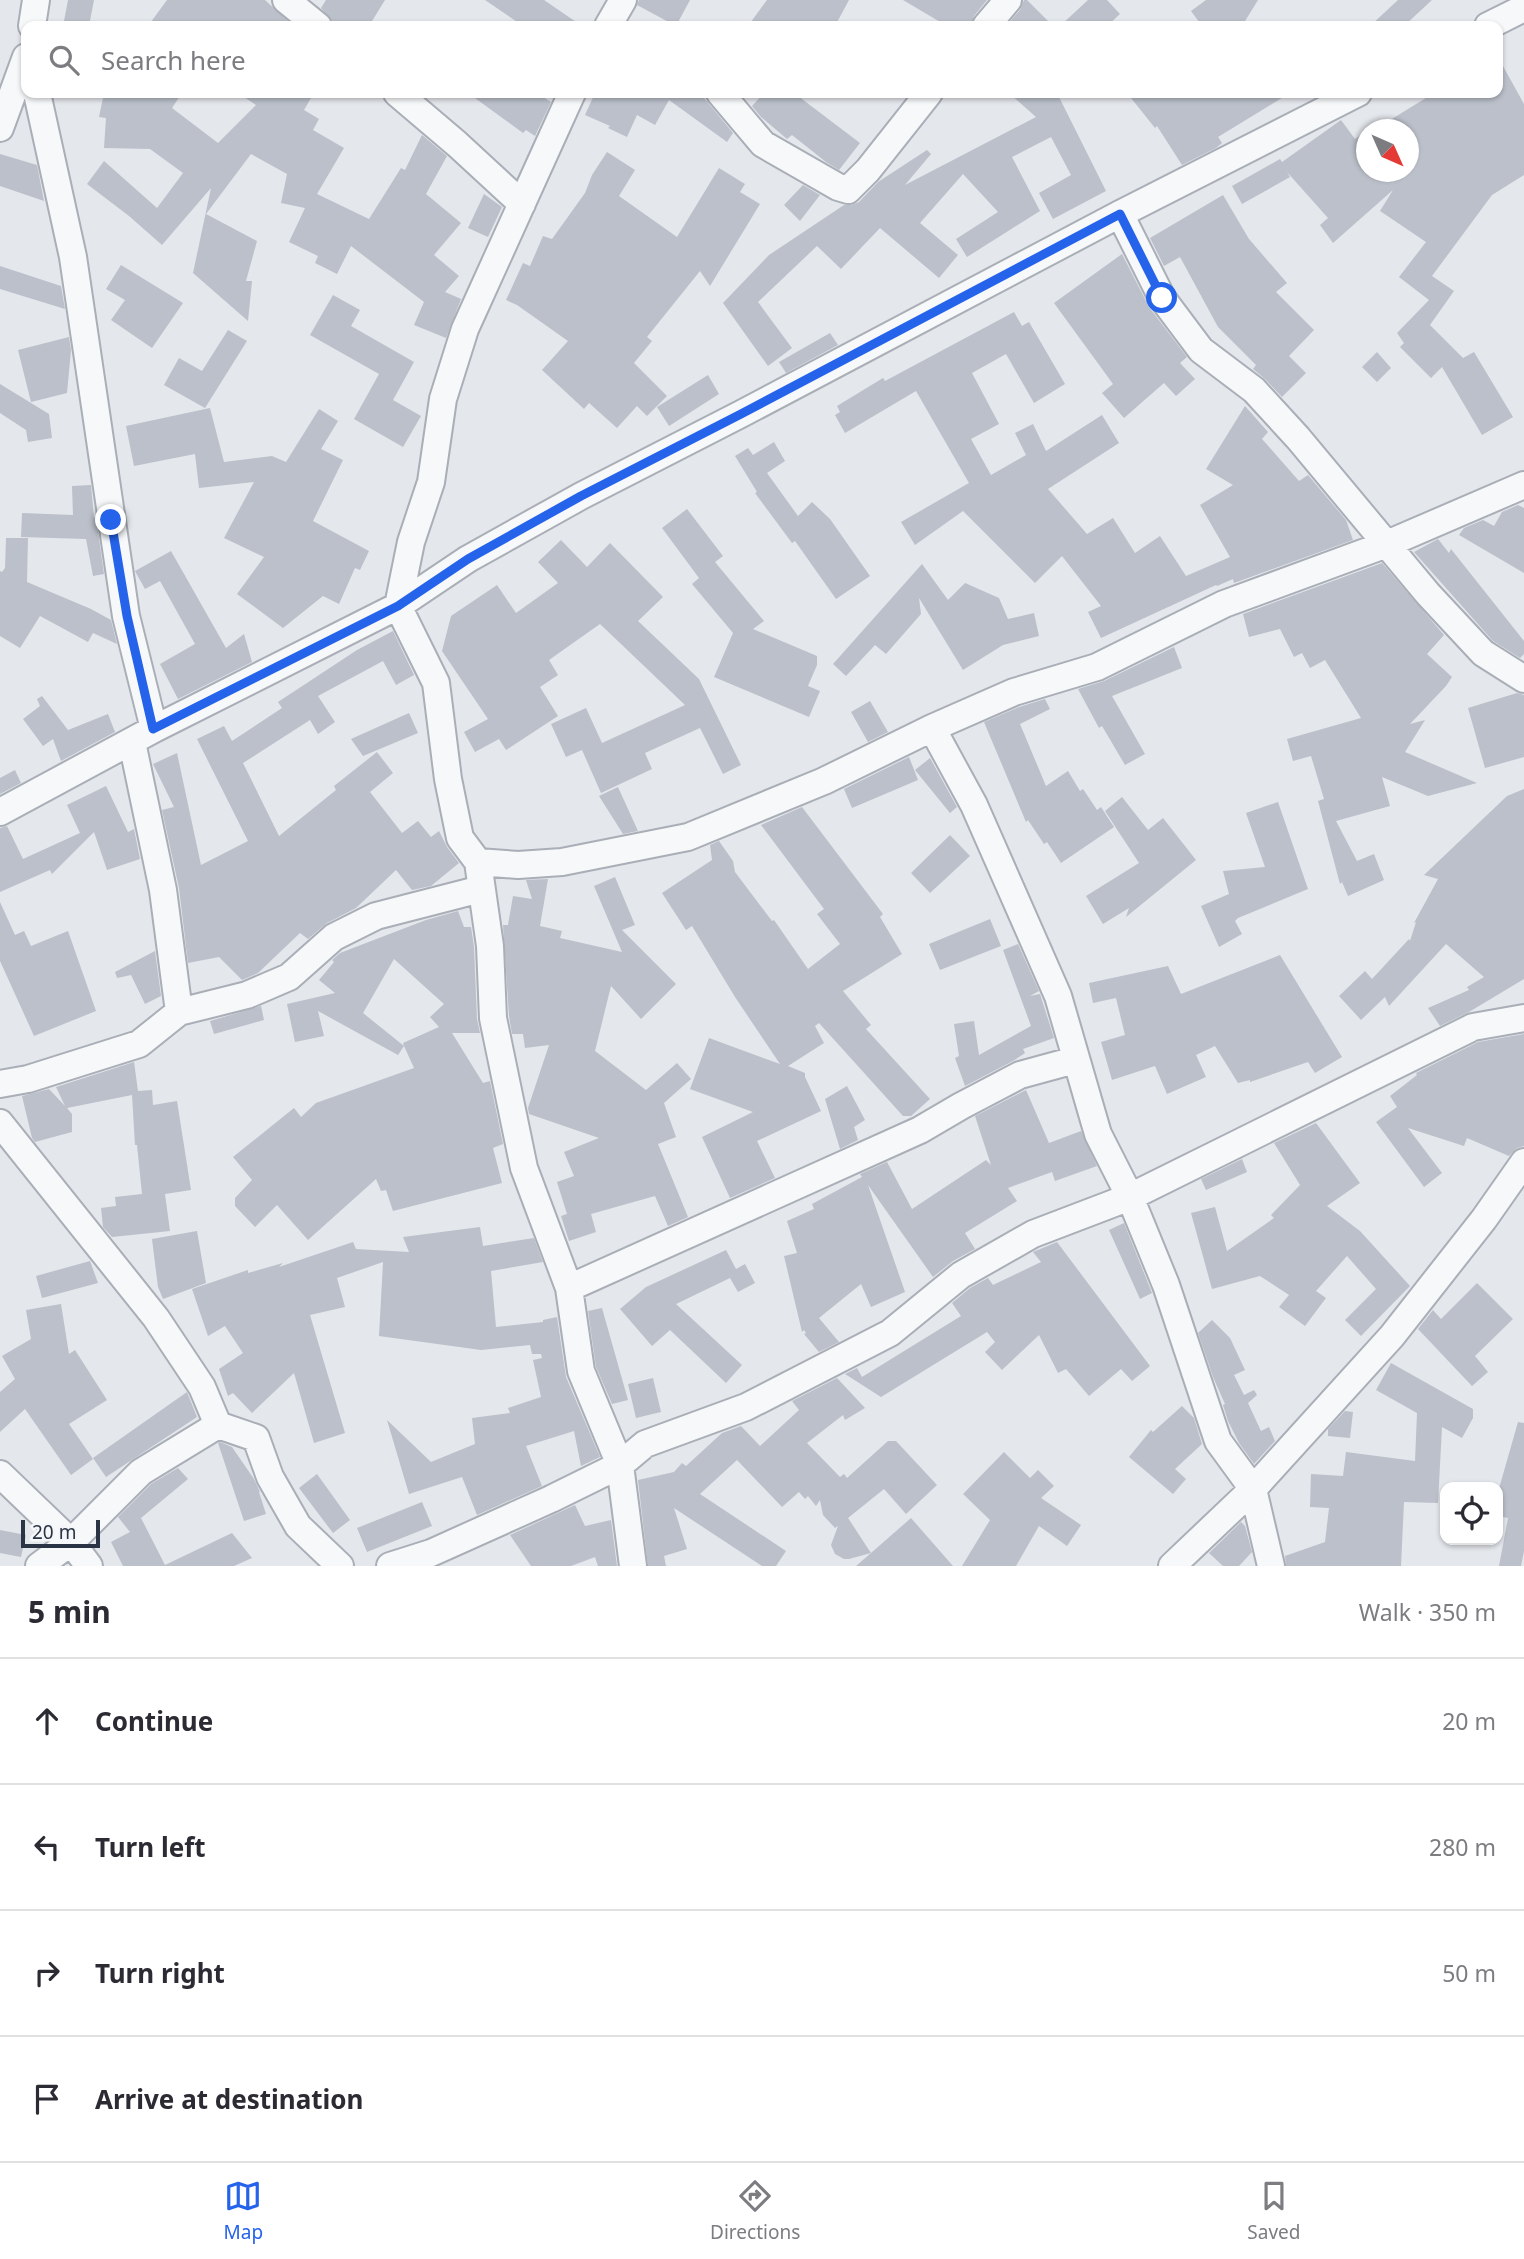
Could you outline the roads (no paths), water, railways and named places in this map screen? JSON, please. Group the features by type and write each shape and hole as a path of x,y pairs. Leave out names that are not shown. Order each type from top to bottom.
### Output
{"street":[{"path":"33,21 36,0"},
{"path":"286,0 312,21"},
{"path":"990,21 1008,0"},
{"path":"1498,21 1524,8"},
{"path":"0,128 21,71"},
{"path":"38,98 73,257 127,616 179,1012"},
{"path":"403,98 522,204"},
{"path":"570,98 464,329 443,399 431,481 411,542 398,606 436,683 448,779 460,838 478,862 490,946 493,1018 524,1168 569,1288 581,1371 620,1465 634,1566"},
{"path":"724,98 764,144 838,187 848,190 868,170 925,98"},
{"path":"0,812 143,735 398,606 468,559 581,496 1120,214 1348,98"},
{"path":"1120,214 1162,298 1201,350 1254,390 1298,438 1428,594 1483,653 1524,679"},
{"path":"478,862 518,865 562,862 688,837 824,781 932,728 1014,692 1097,667 1224,604 1387,544 1524,485"},
{"path":"932,728 974,805 1058,996 1098,1134 1130,1197 1166,1284 1218,1441 1253,1489 1271,1566"},
{"path":"0,1084 28,1079 139,1044 179,1012 247,995 289,977 334,937 376,916 481,889"},
{"path":"390,1566 432,1553 620,1465 645,1444 746,1407 890,1333 961,1275 1032,1234 1130,1197 1473,1027 1524,1018"},
{"path":"569,1288 920,1130 1020,1076 1075,1060"},
{"path":"0,1123 156,1318 202,1387 218,1425 256,1438 270,1477 298,1526 340,1566"},
{"path":"1172,1566 1253,1489 1392,1336 1484,1219 1524,1162"},
{"path":"39,1566 71,1542 141,1472 218,1425"},
{"path":"0,1474 71,1542 89,1566"}]}
